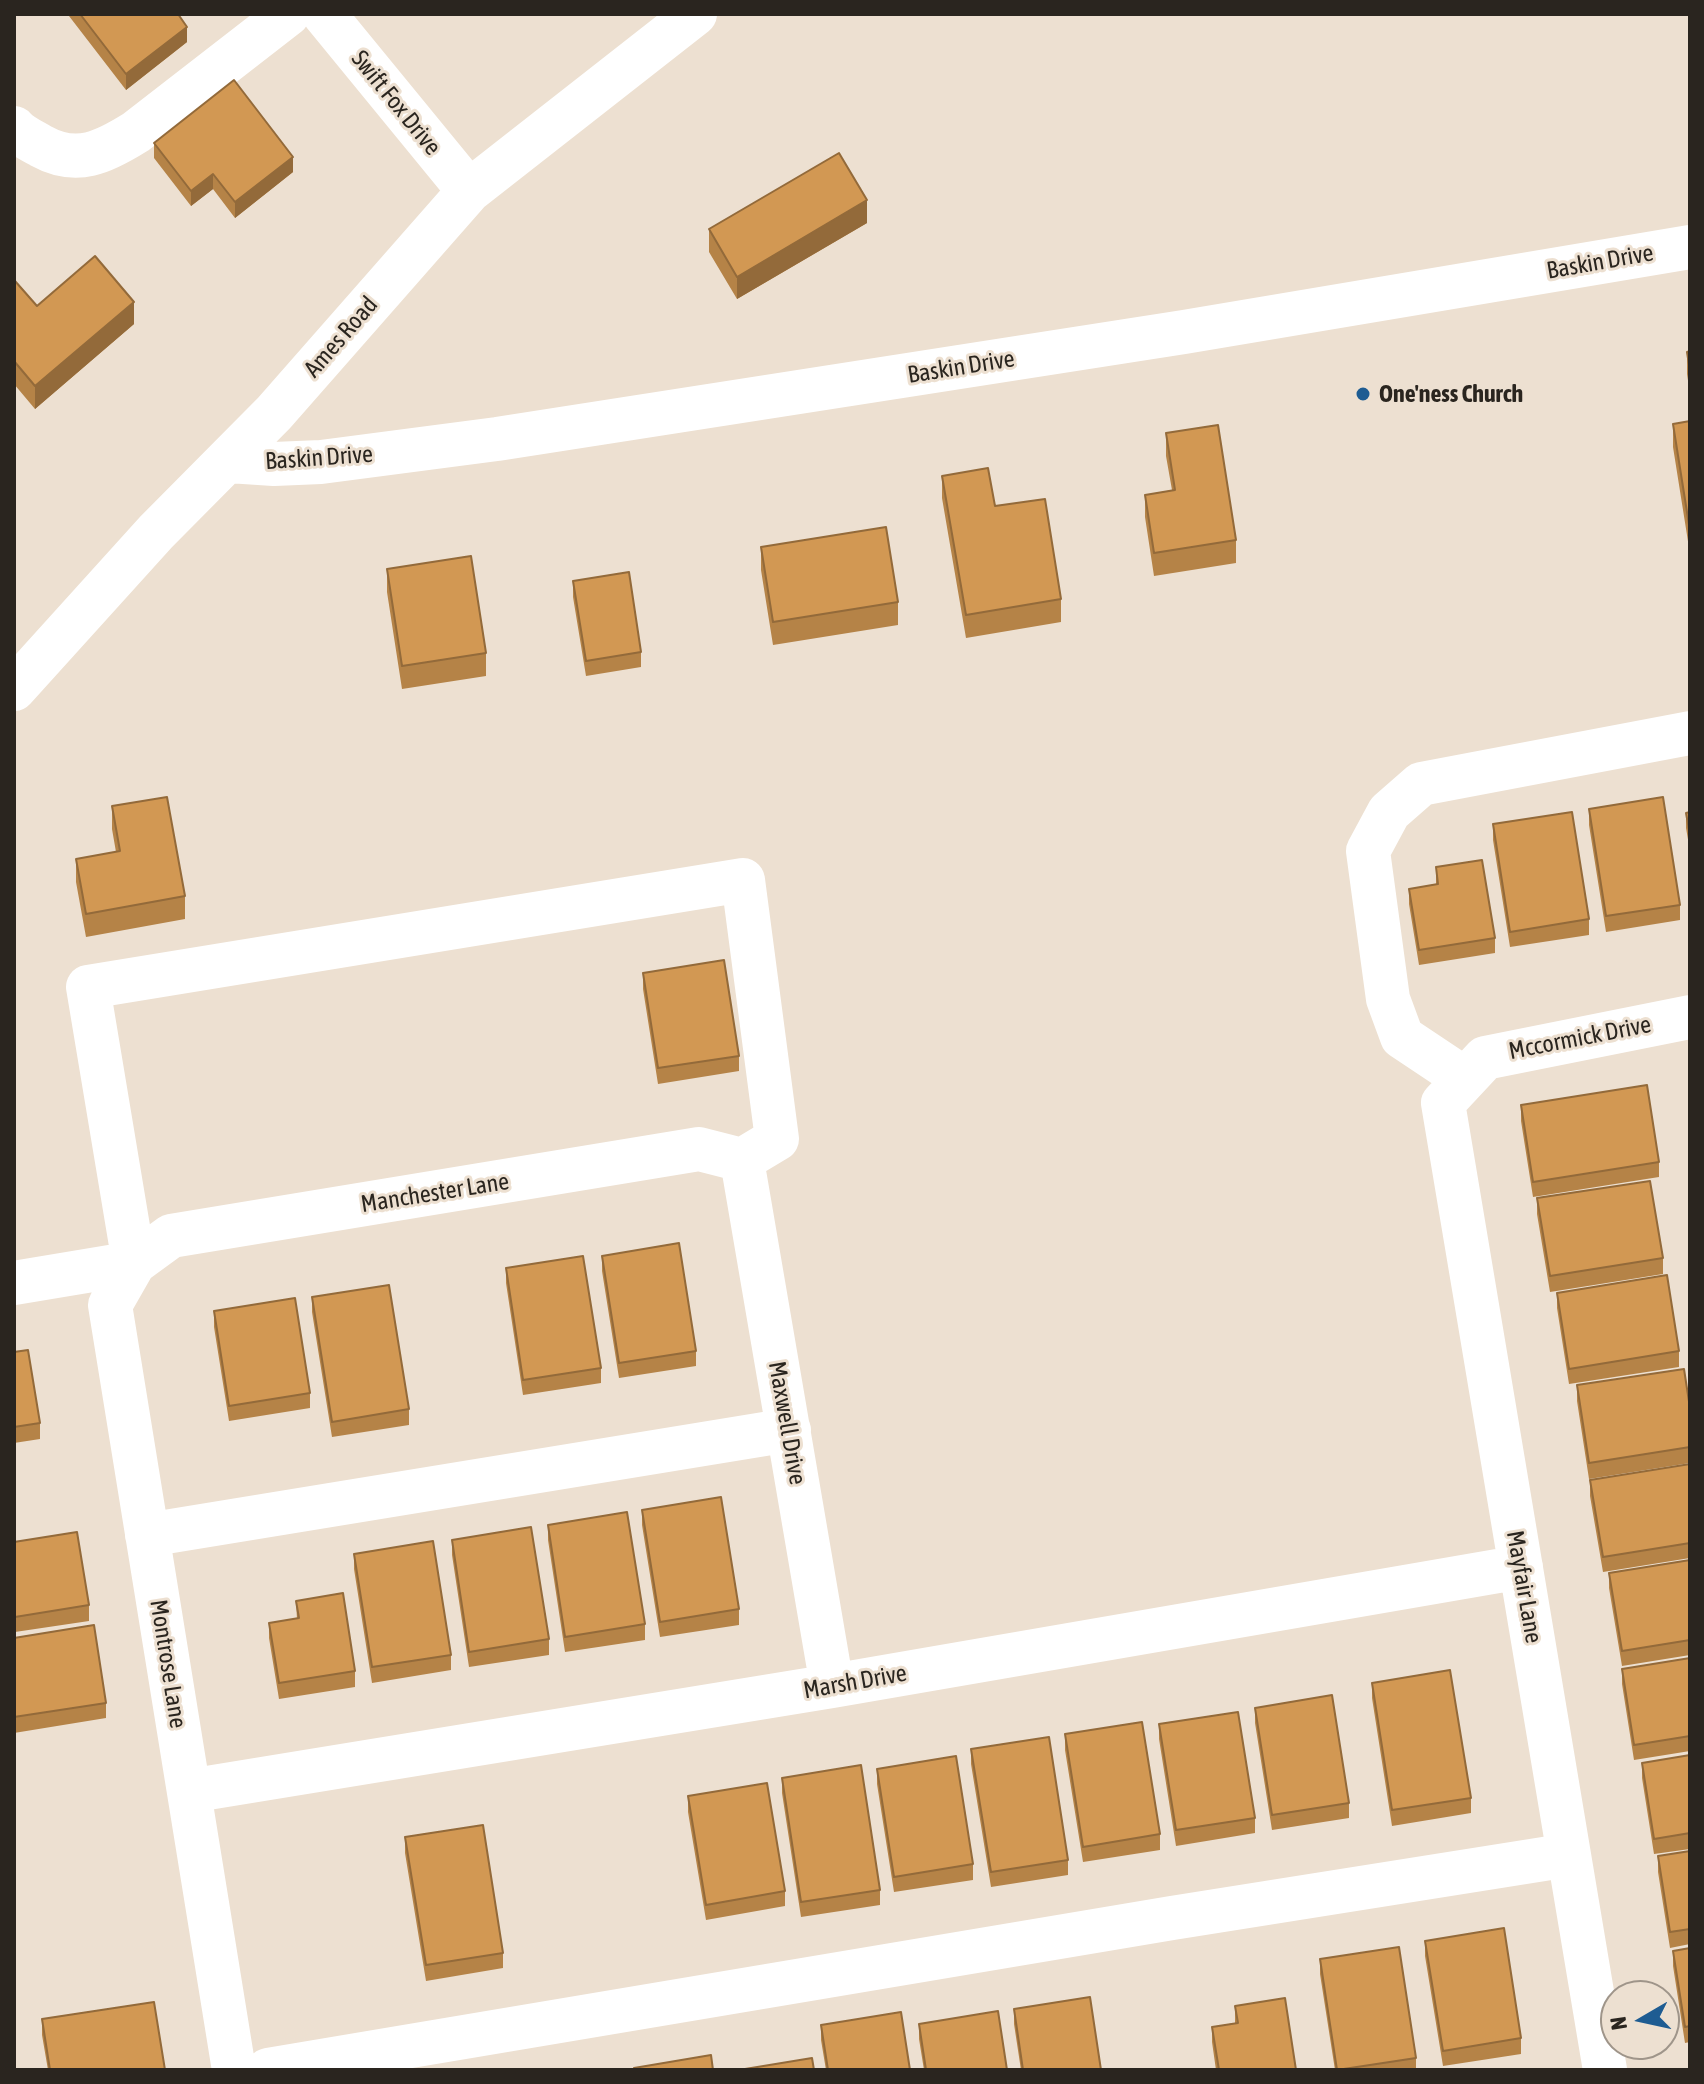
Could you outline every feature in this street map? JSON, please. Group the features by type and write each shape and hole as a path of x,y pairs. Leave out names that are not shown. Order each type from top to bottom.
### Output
{"street":[{"path":"14,128 19,134 58,155 83,156 114,146 288,14"},
{"name":"Swift Fox Drive","path":"324,14 469,191"},
{"name":"Ames Road","path":"14,689 156,532 274,413 469,191 695,14"},
{"name":"Baskin Drive","path":"229,461 274,464 321,462 497,439 1168,335 1690,247"},
{"path":"1454,1091 1402,1037 1388,999 1368,851 1389,812 1421,784 1690,733"},
{"path":"14,1283 134,1263 88,987 743,880 777,1139 742,1160"},
{"name":"Mccormick Drive","path":"1454,1091 1485,1058 1689,1024"},
{"name":"Mayfair Lane","path":"1454,1091 1521,1567 1605,2070"},
{"name":"Manchester Lane","path":"134,1263 171,1236 699,1149 742,1160"},
{"name":"Maxwell Drive","path":"742,1160 832,1686"},
{"name":"Montrose Lane","path":"134,1263 110,1305 234,2070"},
{"path":"147,1535 789,1430"},
{"name":"Marsh Drive","path":"189,1791 832,1686 1521,1567"},
{"path":"268,2070 1172,1918 1569,1855"}],"building":[{"path":"80,14 178,14 187,27 126,74"},
{"path":"234,80 293,157 235,202 213,174 191,191 154,143"},
{"path":"839,153 867,200 737,277 709,229"},
{"path":"95,256 134,302 35,386 14,361 14,282 37,306"},
{"path":"1690,421 1690,531 1673,424"},
{"path":"1218,425 1236,540 1154,553 1145,495 1175,490 1166,433"},
{"path":"988,468 995,506 1045,499 1061,599 966,615 942,476"},
{"path":"886,527 898,602 773,622 761,547"},
{"path":"471,556 486,653 402,666 387,569"},
{"path":"629,572 641,652 586,661 573,581"},
{"path":"167,797 185,896 86,914 76,859 120,851 112,806"},
{"path":"1663,797 1680,905 1606,916 1589,809"},
{"path":"1572,812 1589,919 1510,932 1493,824"},
{"path":"1690,812 1690,835 1686,813"},
{"path":"1482,860 1495,938 1419,950 1409,889 1438,884 1436,867"},
{"path":"724,960 739,1056 658,1068 643,973"},
{"path":"1647,1085 1659,1162 1533,1182 1521,1105"},
{"path":"1650,1181 1663,1258 1550,1276 1537,1198"},
{"path":"679,1243 696,1351 619,1363 602,1256"},
{"path":"583,1256 601,1368 523,1380 506,1268"},
{"path":"1667,1275 1679,1351 1569,1369 1557,1293"},
{"path":"389,1285 409,1409 332,1422 312,1297"},
{"path":"295,1298 310,1393 229,1406 214,1311"},
{"path":"28,1350 40,1423 14,1427 14,1352"},
{"path":"1684,1369 1690,1408 1690,1447 1589,1463 1577,1385"},
{"path":"1690,1464 1690,1543 1603,1557 1590,1480"},
{"path":"721,1497 739,1609 660,1622 642,1510"},
{"path":"627,1512 645,1624 565,1637 548,1525"},
{"path":"531,1527 549,1639 469,1652 452,1540"},
{"path":"77,1532 89,1605 15,1617 14,1542"},
{"path":"433,1541 451,1655 372,1667 354,1554"},
{"path":"1690,1560 1690,1640 1622,1651 1609,1573"},
{"path":"343,1593 355,1671 279,1683 269,1623 299,1618 296,1601"},
{"path":"94,1625 106,1703 14,1717 14,1638"},
{"path":"1690,1658 1690,1736 1634,1745 1622,1669"},
{"path":"1450,1670 1471,1798 1392,1810 1372,1683"},
{"path":"1332,1695 1349,1803 1272,1815 1255,1708"},
{"path":"1238,1712 1255,1818 1176,1830 1159,1724"},
{"path":"1142,1722 1160,1834 1083,1847 1065,1734"},
{"path":"1049,1737 1068,1860 991,1872 971,1749"},
{"path":"1690,1755 1690,1833 1654,1839 1642,1763"},
{"path":"956,1756 973,1864 894,1877 877,1769"},
{"path":"861,1765 880,1890 801,1902 782,1778"},
{"path":"767,1783 785,1891 706,1905 688,1796"},
{"path":"483,1825 503,1953 426,1965 405,1837"},
{"path":"1690,1851 1690,1929 1670,1932 1658,1856"},
{"path":"1504,1928 1521,2038 1443,2051 1425,1941"},
{"path":"1399,1947 1416,2058 1337,2070 1320,1959"},
{"path":"1690,1948 1690,2026 1685,2027 1680,1980 1673,1951"},
{"path":"1090,1997 1101,2070 1023,2070 1014,2009"},
{"path":"1285,1998 1296,2070 1219,2070 1212,2027 1238,2023 1235,2006"},
{"path":"154,2002 165,2070 50,2070 42,2019"},
{"path":"998,2011 1007,2070 926,2070 919,2024"},
{"path":"901,2012 910,2070 828,2070 821,2025"},
{"path":"711,2055 713,2070 634,2070 634,2068"},
{"path":"812,2058 814,2070 739,2070"}],"place":[{"name":"One'ness Church","path":"1363,394"}]}
